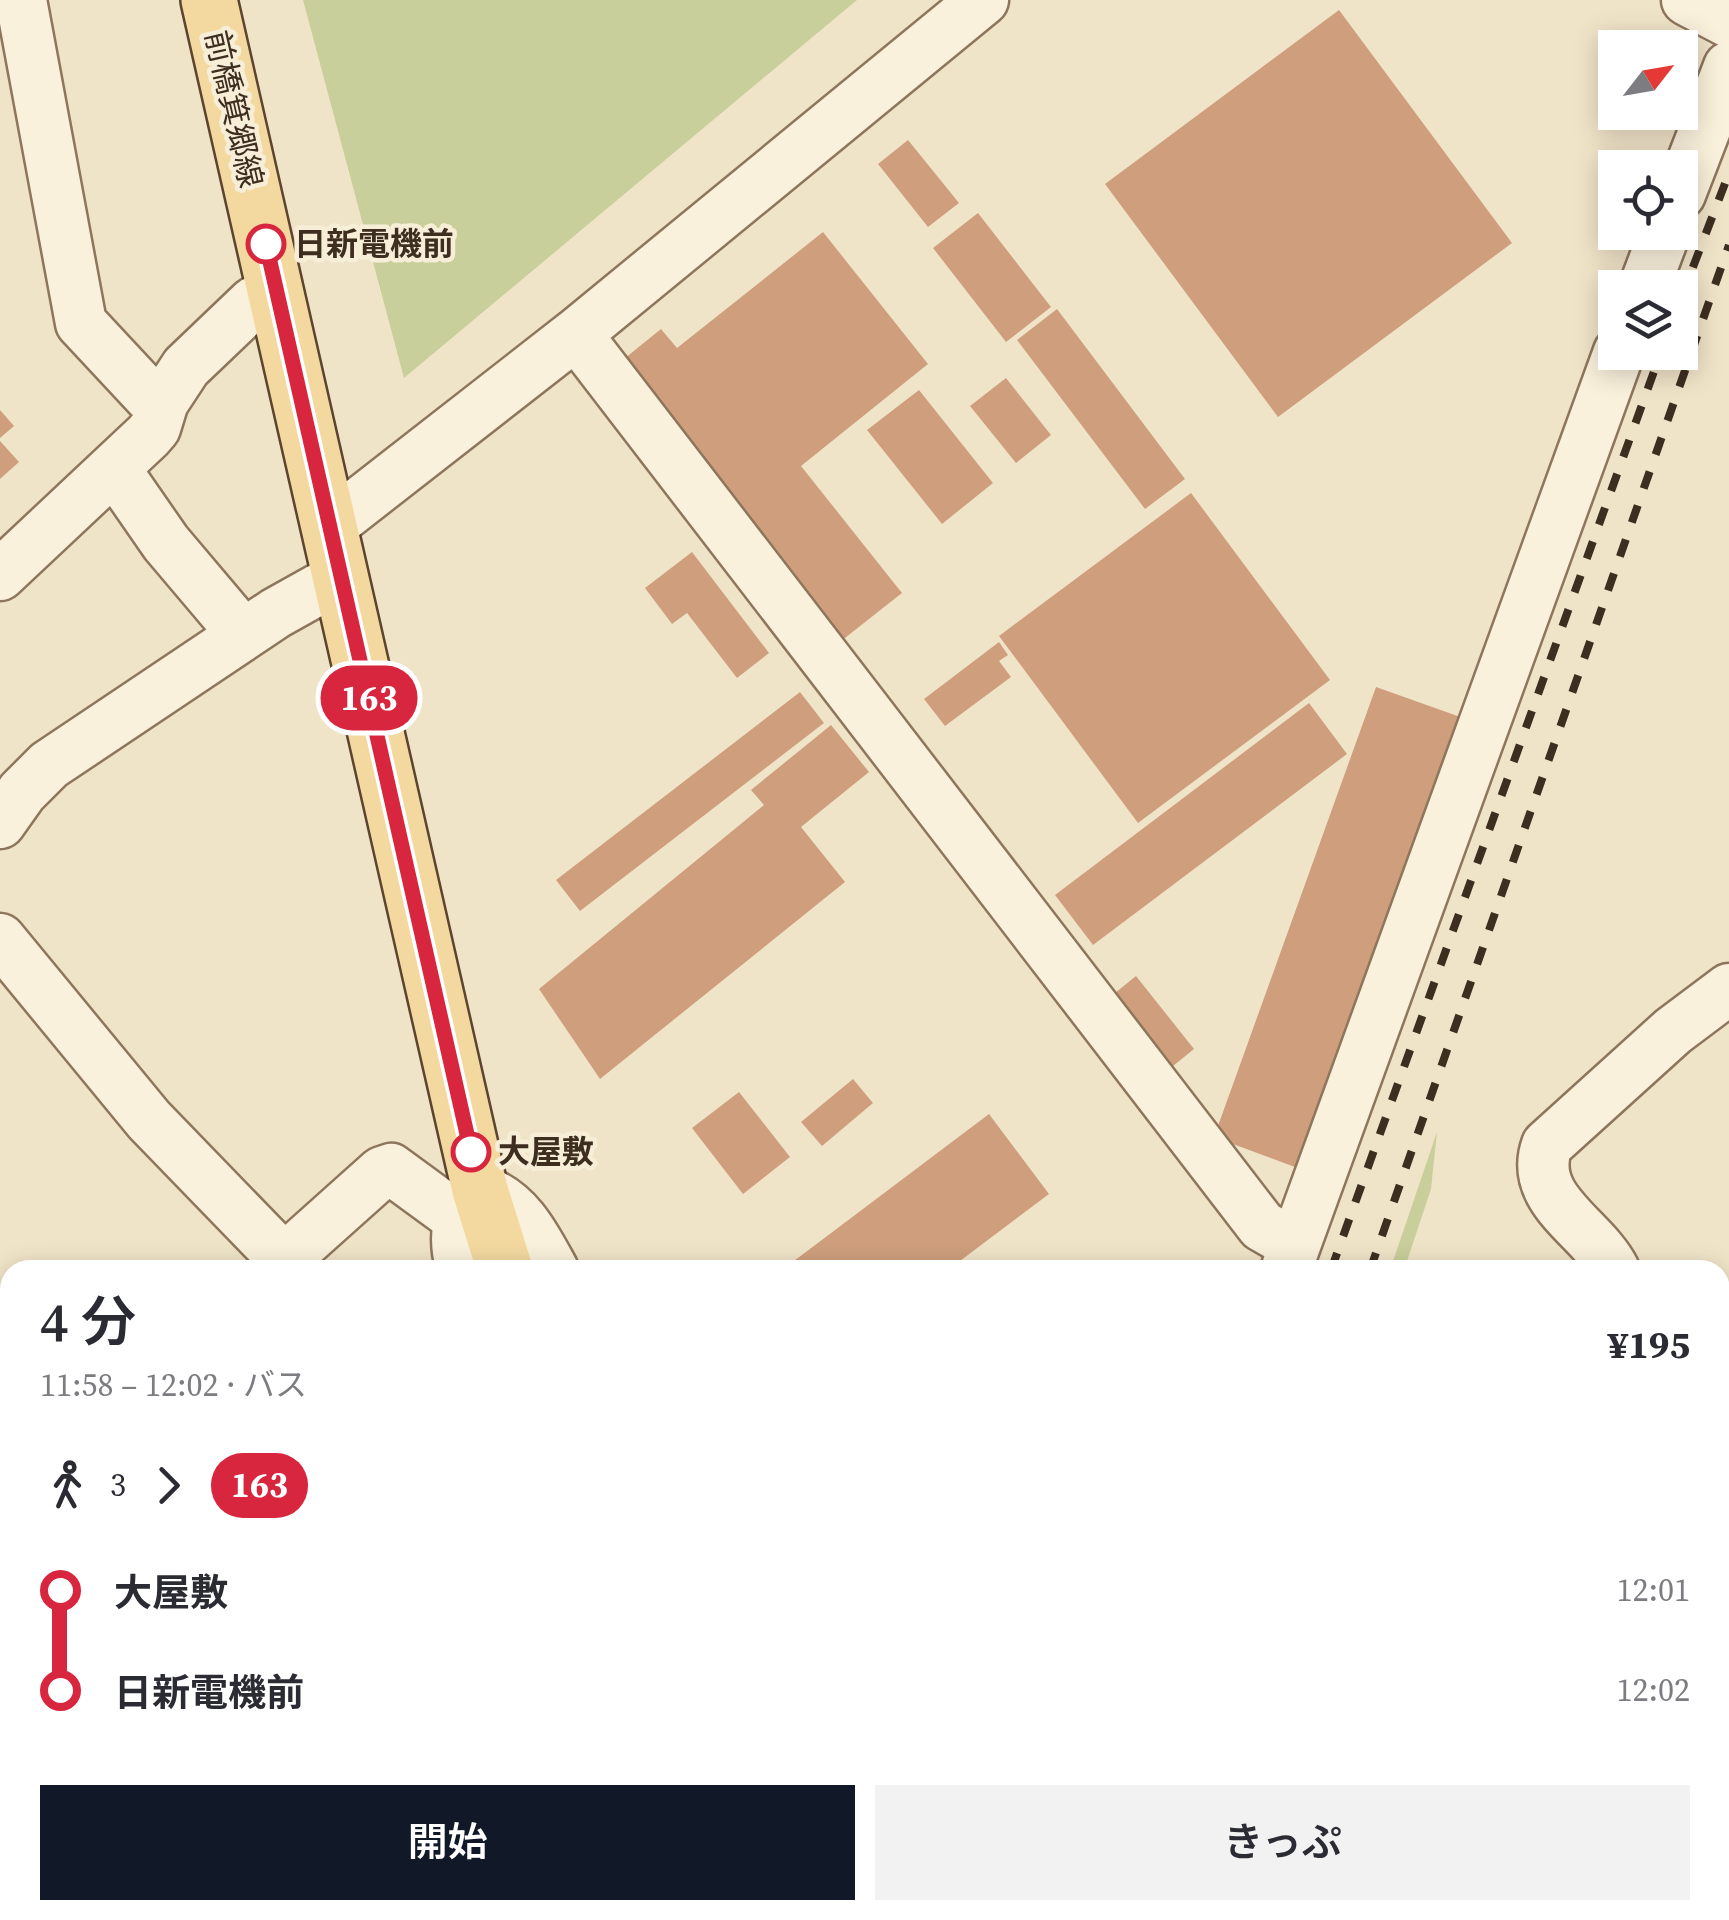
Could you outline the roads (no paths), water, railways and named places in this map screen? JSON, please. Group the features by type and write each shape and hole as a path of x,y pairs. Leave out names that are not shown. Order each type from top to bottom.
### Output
{"main road":[{"name":"前橋箕郷線","path":"209,0 344,584 469,1204 500,1260"}],"street":[{"path":"22,0 81,323 150,397 162,402"},
{"path":"330,526 576,334 983,0"},
{"path":"1687,0 1729,22"},
{"path":"1697,150 1729,67"},
{"path":"0,574 155,428 162,402 186,367 254,302 277,295"},
{"path":"576,334 1262,1226 1291,1258 1612,370"},
{"path":"114,468 166,543 243,634"},
{"path":"0,822 22,792 49,766 243,634 319,589 344,584"},
{"path":"0,938 148,1120 273,1248 286,1254 296,1249 390,1169 469,1204 496,1195 524,1220 548,1260"},
{"path":"1606,1260 1547,1187 1542,1166 1547,1146 1673,1031 1729,989"},
{"path":"460,1260 456,1241 469,1204"}],"railway":[{"path":"1692,270 1729,173"},
{"path":"1374,1260 1729,245"},
{"path":"1335,1260 1655,370"}],"place":[{"name":"日新電機前","path":"266,244"},
{"name":"大屋敷","path":"471,1152"}]}
